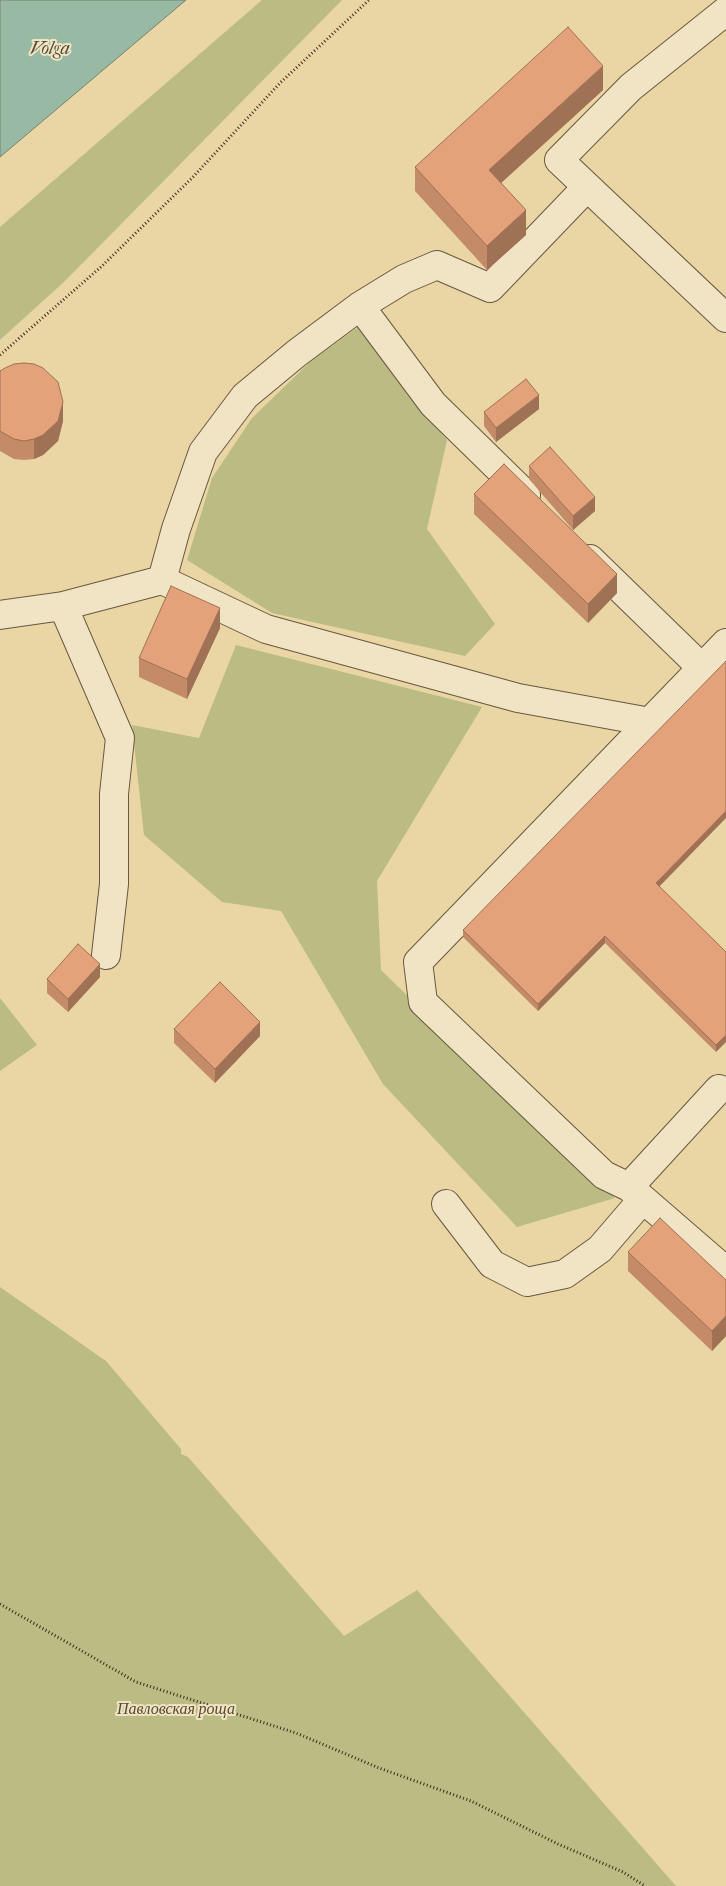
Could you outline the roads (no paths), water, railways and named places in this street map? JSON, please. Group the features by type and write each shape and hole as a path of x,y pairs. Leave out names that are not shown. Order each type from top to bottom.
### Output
{"lane":[{"path":"726,11 631,87 559,160 726,318"},
{"path":"162,580 176,529 203,452 245,396 297,353 360,306 404,278 437,265 490,288 587,187"},
{"path":"360,306 433,404 546,515"},
{"path":"574,543 702,668"},
{"path":"0,615 63,606 162,580 266,629 518,698 650,722"},
{"path":"63,606 120,738 114,794 114,884 106,955"},
{"path":"726,643 418,962 423,1002 604,1175 636,1193 726,1271"},
{"path":"446,1204 492,1264 527,1282 564,1274 600,1249 636,1193 724,1088"}],"water":[{"name":"Volga","path":"0,0 186,0 0,157"}],"park label":[{"name":"Павловская роща","path":"176,1710"}]}
